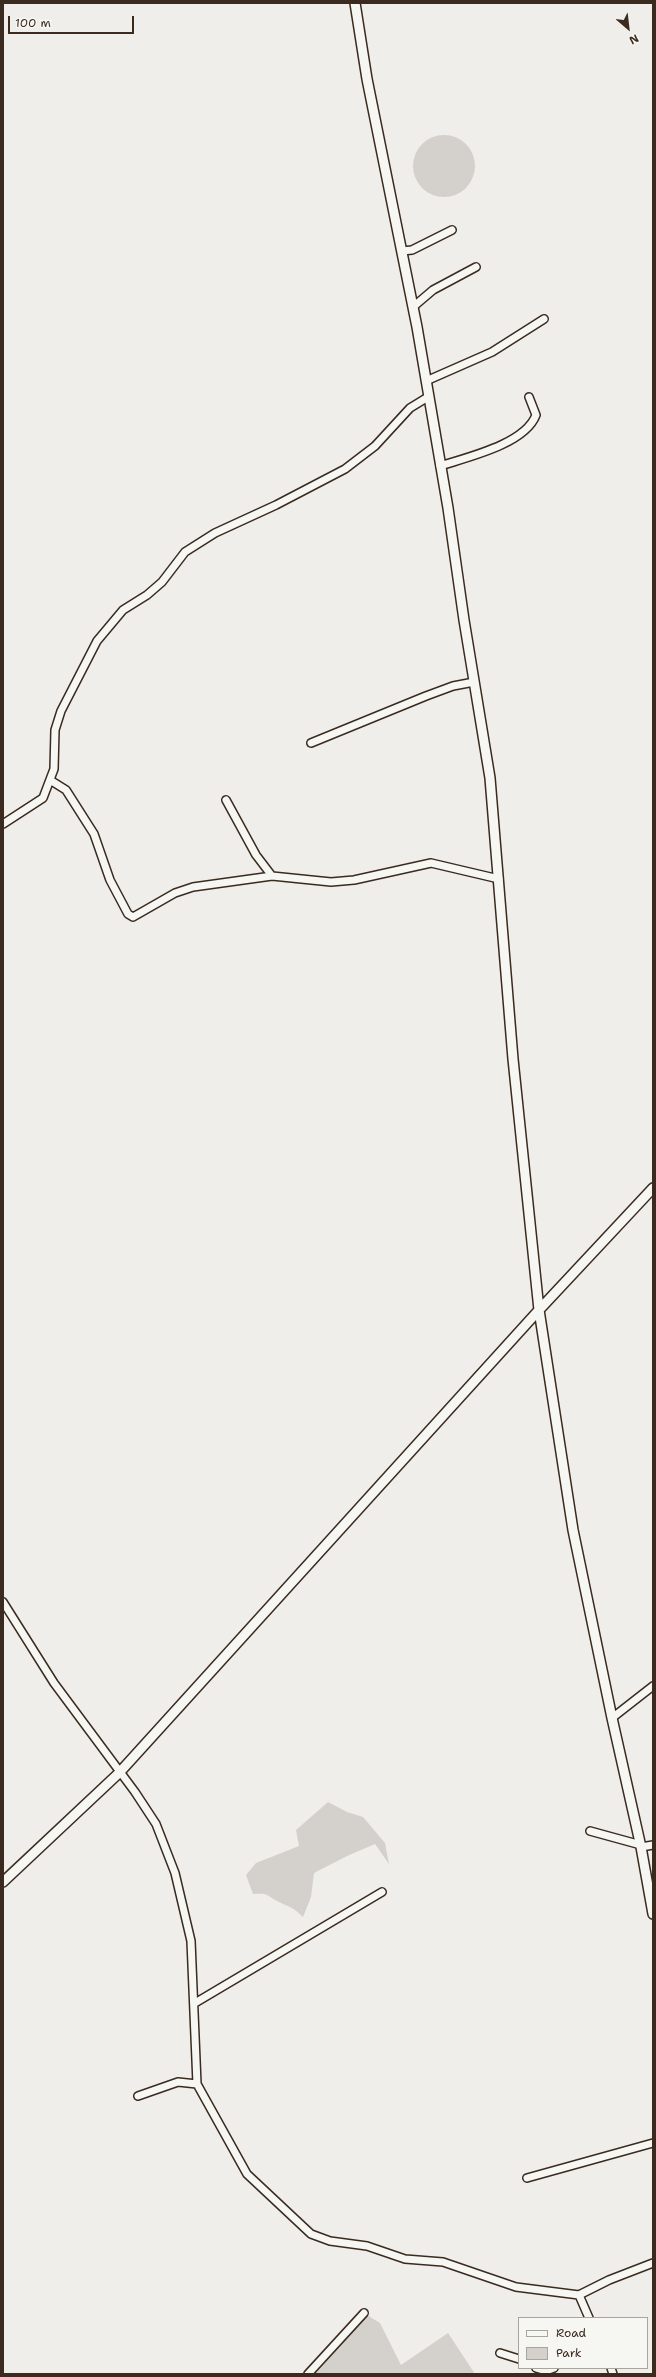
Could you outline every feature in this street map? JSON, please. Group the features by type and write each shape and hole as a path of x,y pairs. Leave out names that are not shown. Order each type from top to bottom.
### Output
{"street":[{"path":"354,3 426,381 490,778 513,1060 539,1310 574,1530 612,1718 641,1846 653,1914"},
{"path":"402,251 412,250 452,230"},
{"path":"413,307 433,290 476,267"},
{"path":"426,381 492,352 544,319"},
{"path":"3,824 43,798 54,769 55,730 61,711 97,641 122,610 147,595 162,582 185,552 214,533 276,505 344,469 375,446 410,408 428,397"},
{"path":"440,466 509,441 532,425 536,415 529,397"},
{"path":"311,743 433,693 453,686 474,682"},
{"path":"50,780 66,790 94,834 110,880 128,914 133,917 175,894 192,887 272,876 331,882 354,880 431,863 499,879"},
{"path":"226,800 256,855 272,876"},
{"path":"3,1882 119,1773 539,1310 653,1188"},
{"path":"3,1602 54,1683 107,1753 119,1773 135,1792 156,1824 175,1874 191,1941 195,2003 197,2084 247,2174 311,2234 330,2241 367,2246 405,2259 443,2262 516,2287 579,2295 609,2280 653,2263"},
{"path":"612,1718 653,1686"},
{"path":"590,1831 641,1846 653,1845"},
{"path":"195,2003 382,1892"},
{"path":"138,2096 178,2082 197,2084"},
{"path":"527,2178 653,2143"},
{"path":"579,2295 589,2317"},
{"path":"308,2374 364,2313"},
{"path":"500,2353 518,2359"},
{"path":"539,2369 546,2371 551,2369"}],"green space":[{"path":"438,135 450,135 466,144 473,154 475,166 473,178 466,188 450,197 438,197 427,192 418,183 413,172 413,160 418,149 427,140"},
{"path":"328,1802 347,1812 363,1817 385,1843 389,1864 375,1844 314,1873 311,1897 303,1917 294,1909 268,1895 253,1894 246,1875 256,1863 299,1846 296,1830"},
{"path":"364,2313 380,2323 401,2365 448,2333 475,2374 308,2374"}]}
